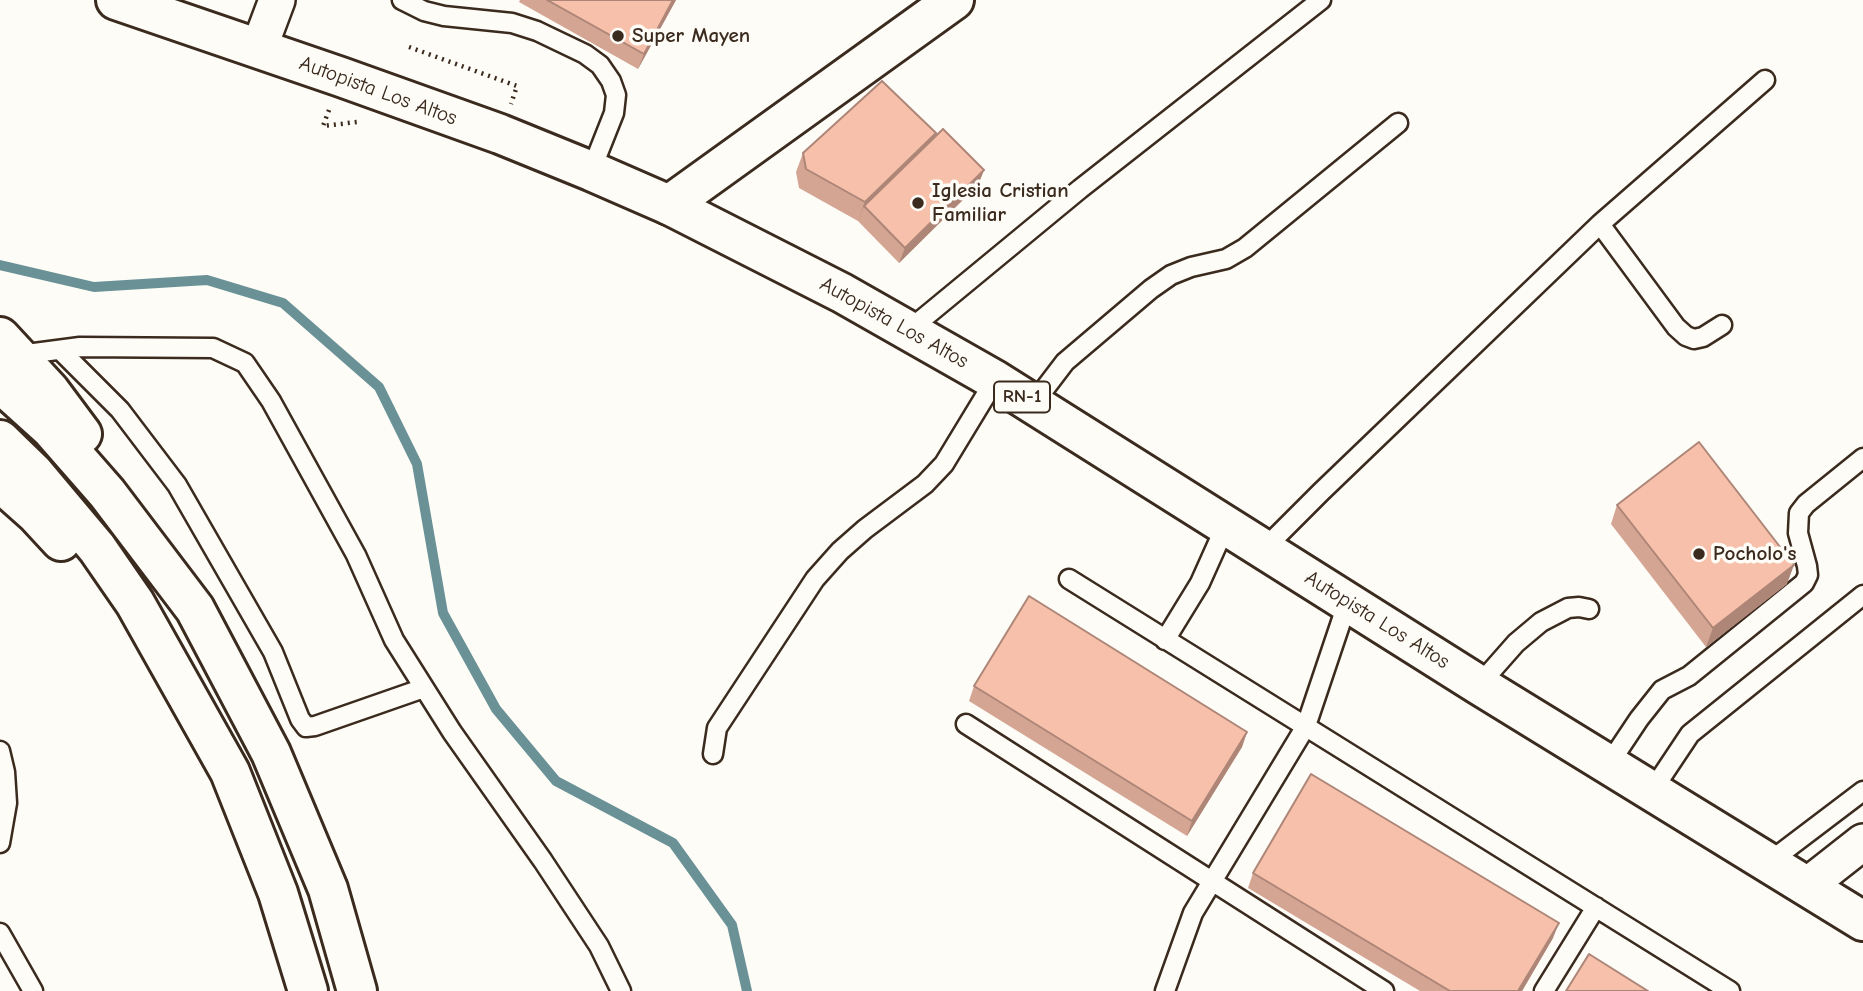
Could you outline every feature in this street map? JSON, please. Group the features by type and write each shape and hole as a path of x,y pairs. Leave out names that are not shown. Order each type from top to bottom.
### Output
{"main road":[{"name":"Autopista Los Altos","path":"116,0 500,134 668,205 830,287 995,380 1479,685 1863,921"},
{"path":"668,205 954,0"},
{"path":"6,358 50,391 108,468 195,608 271,753 328,889 356,991"},
{"path":"0,440 34,473 97,548 135,603 230,772 278,893 308,991"},
{"path":"0,482 36,514 169,667"}],"street":[{"path":"259,48 277,0"},
{"path":"1807,886 1863,842"}],"lane":[{"path":"402,0 424,11 444,16 512,23 585,54 600,65 611,81 616,95 614,113 591,171"},
{"path":"909,330 1080,189 1321,0"},
{"path":"1264,549 1600,224 1765,80"},
{"path":"1033,404 1065,362 1151,289 1171,275 1226,259 1245,248 1398,123"},
{"path":"1600,224 1676,327 1694,339 1703,337 1722,325"},
{"path":"6,358 80,347 213,348 245,363 271,401 356,555 394,640 599,946 621,991"},
{"path":"60,350 120,410 177,485 273,652 300,719 306,727 424,688"},
{"path":"713,754 717,728 815,579 840,551 925,484 944,464 995,380"},
{"path":"1609,764 1662,690 1689,676 1804,583 1808,575 1798,533 1799,513 1806,504 1863,458"},
{"path":"1166,640 1200,583 1226,525"},
{"path":"1069,579 1730,991"},
{"path":"1652,791 1681,745 1706,720 1863,595"},
{"path":"1165,991 1193,913 1306,726 1348,601"},
{"path":"1479,685 1516,643 1541,622 1568,608 1589,609"},
{"path":"966,724 1384,991"},
{"path":"0,751 5,772 7,803 0,844"},
{"path":"1768,863 1863,791"},
{"path":"1544,991 1596,907"},
{"path":"0,933 33,991"}],"path":[{"path":"409,47 517,86"}],"building":[{"name":"Super Mayen","path":"547,0 673,0 644,54"},
{"path":"882,81 936,133 865,202 806,169 803,153"},
{"name":"Iglesia Cristian Familiar","path":"943,129 984,170 905,248 864,206"},
{"name":"Pocholo's","path":"1699,442 1794,565 1713,628 1617,505"},
{"path":"1029,596 1247,732 1192,821 974,686"},
{"path":"1311,774 1559,923 1518,991 1450,991 1253,873"},
{"path":"1589,954 1648,991 1566,991"}],"waterway":[{"path":"0,265 94,287 207,280 283,303 379,387 417,464 443,613 496,709 556,781 673,843 732,925 747,991"}],"place":[{"name":"Super Mayen","path":"618,36"},
{"name":"Iglesia Cristian Familiar","path":"918,203"},
{"name":"Pocholo's","path":"1699,554"}]}
